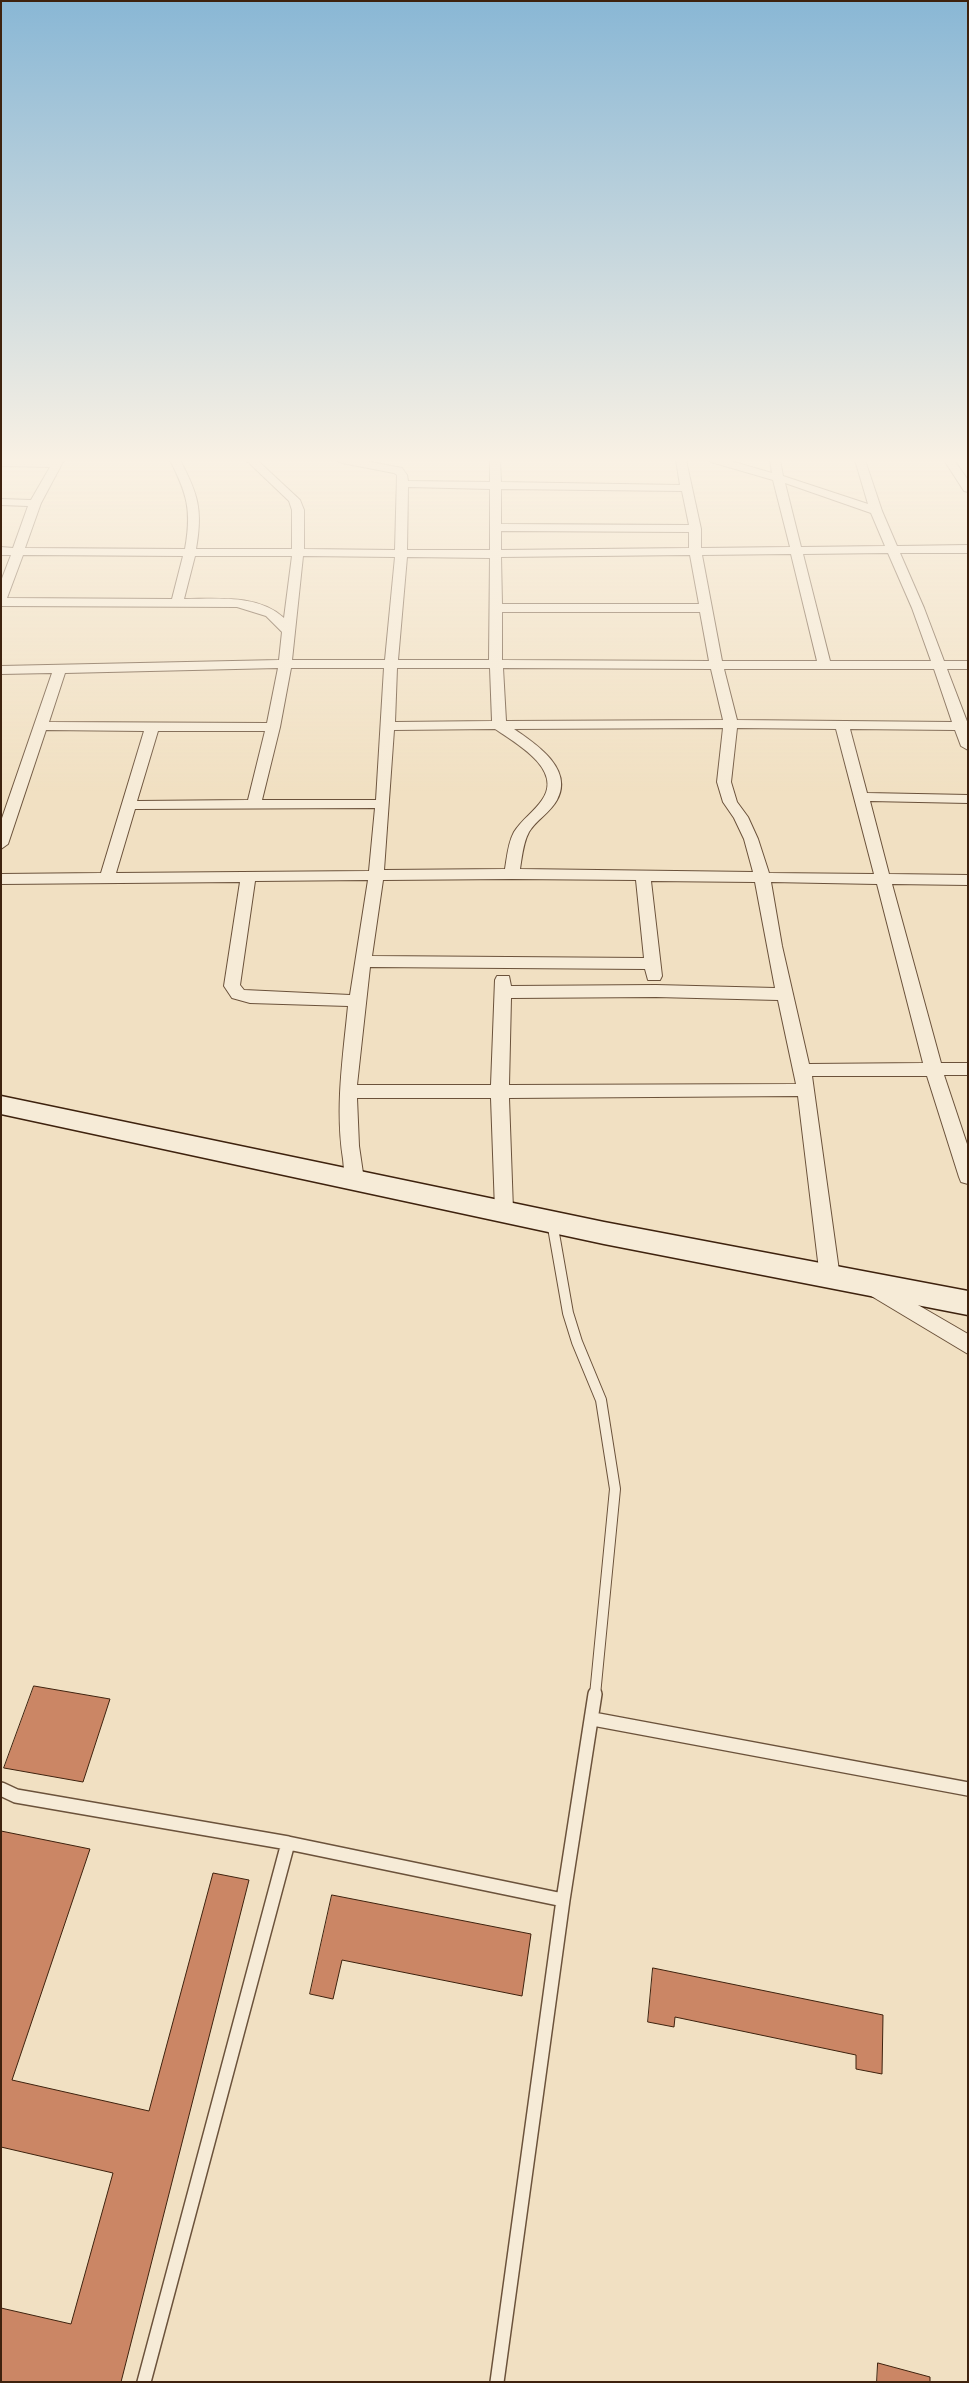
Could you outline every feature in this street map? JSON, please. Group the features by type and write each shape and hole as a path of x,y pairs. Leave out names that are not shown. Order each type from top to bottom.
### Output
{"main road":[{"path":"1,1105 504,1210 552,1222 830,1278 968,1303"}],"street":[{"path":"11,571 1,601 237,603 268,611 278,617 287,629"},
{"path":"177,602 185,571"},
{"path":"254,804 273,727 285,664 287,629 295,571"},
{"path":"355,1180 350,1146 348,1092 357,1001 376,875 383,804 391,665 399,571"},
{"path":"495,571 498,726"},
{"path":"699,571 717,666 731,724 724,761 724,782 730,802 741,816 751,839 762,876 806,1090 830,1278"},
{"path":"802,571 825,665"},
{"path":"902,571 940,666 968,746"},
{"path":"496,608 706,608"},
{"path":"1,670 285,664 496,666 968,665"},
{"path":"1,844 8,804 42,726 60,669"},
{"path":"388,726 731,724 962,726"},
{"path":"842,725 934,1070 968,1177"},
{"path":"42,726 273,727"},
{"path":"498,726 540,755 550,769 554,779 554,790 550,800 534,815 520,836 512,874"},
{"path":"107,879 152,727"},
{"path":"862,797 968,799"},
{"path":"130,805 383,804"},
{"path":"1,879 512,874 968,880"},
{"path":"643,876 656,991"},
{"path":"248,877 232,986 238,994 250,997 357,1001"},
{"path":"364,961 502,964 652,964"},
{"path":"502,964 504,992 500,1092 504,1210"},
{"path":"504,992 656,991 785,994"},
{"path":"801,1070 968,1069"},
{"path":"348,1092 806,1090"},
{"path":"872,1286 968,1345"}],"lane":[{"path":"497,2382 563,1900 593,1719 615,1489 601,1400 574,1335 561,1278 552,1222"},
{"path":"593,1719 968,1789"},
{"path":"1,1789 16,1796 288,1843 563,1900"},
{"path":"144,2382 288,1843"}],"building":[{"path":"34,1686 110,1699 83,1782 4,1768"},
{"path":"1,1831 90,1849 12,2080 149,2111 213,1873 249,1880 121,2382 1,2382 1,2308 71,2324 113,2173 1,2147"},
{"path":"332,1895 531,1934 522,1996 342,1960 333,1999 310,1994"},
{"path":"653,1968 883,2015 882,2074 856,2069 856,2055 675,2017 674,2027 648,2022"},
{"path":"878,2363 930,2377 930,2382 877,2382"}]}
